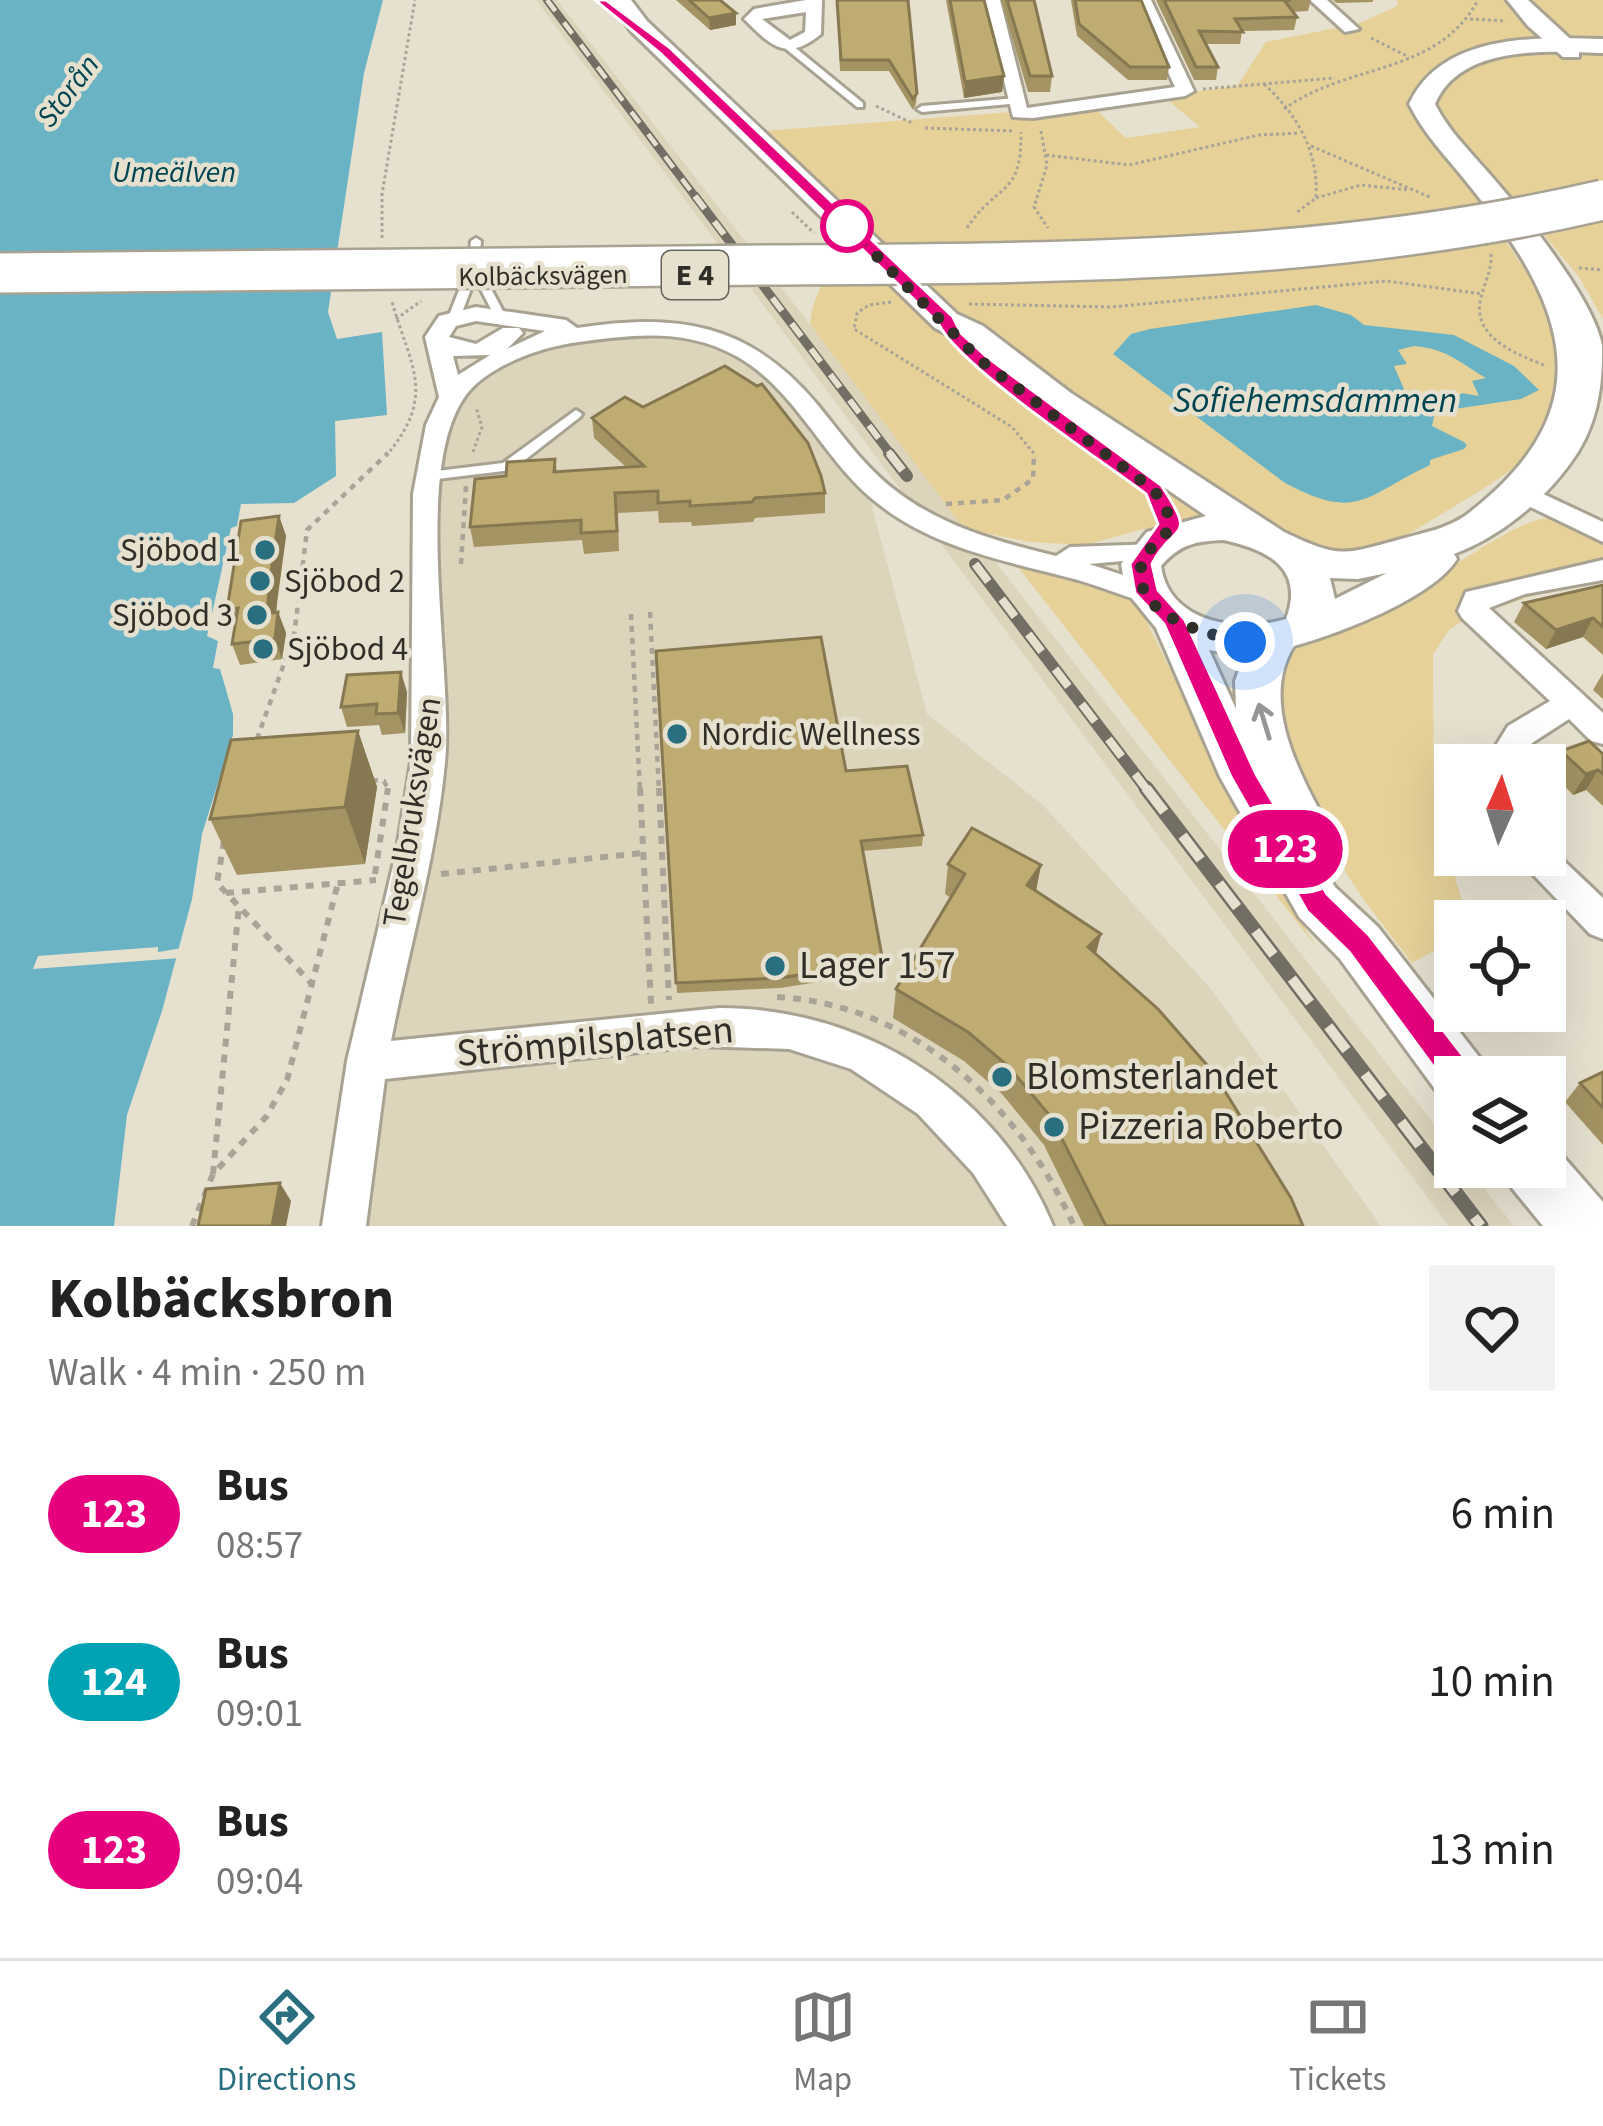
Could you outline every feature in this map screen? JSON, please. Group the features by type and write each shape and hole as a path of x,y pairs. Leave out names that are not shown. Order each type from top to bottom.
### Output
{"highway":[{"name":"Kolbäcksvägen","path":"0,277 1124,261 1361,242 1496,223 1603,200"},
{"name":"Kolbäcksvägen","path":"0,277 1172,268 1389,247 1603,211"}],"main road":[{"path":"602,0 639,26 971,333 1058,400 1282,548 1310,573 1318,593 1316,609 1261,663 1258,702 1294,808 1342,897 1359,944"},
{"path":"620,0 639,26"},
{"path":"1157,543 1215,526 1353,567 1442,545 1522,492 1576,429 1588,401 1590,353 1576,311 1562,289 1448,143 1443,101 1458,79 1502,60 1567,48 1603,49"},
{"path":"952,312 953,336 1154,490 1168,514 1157,543 1141,564 1263,809 1317,902 1359,944 1444,1056"},
{"path":"1160,606 1205,634 1245,642 1292,632 1368,602 1406,581 1437,560 1442,545"},
{"path":"1551,1188 1583,1226"}],"street":[{"path":"992,0 1023,109 1185,91 1143,0"},
{"path":"1318,0 1351,29"},
{"path":"814,3 813,34 789,46 752,16 814,3"},
{"path":"1517,11 1567,48"},
{"path":"562,337 459,388 439,341 439,329 454,318 480,312 498,331 562,337 650,326 705,334 752,351 783,377 865,480 886,497 946,532 1096,574 1160,606"},
{"path":"439,341 461,352 498,331 529,325 604,330"},
{"name":"Tegelbruksvägen","path":"344,1226 367,1061 408,877 430,719 426,552 432,448 459,388 498,331"},
{"path":"1522,492 1603,533"},
{"path":"1021,556 1105,556 1157,543"},
{"path":"1603,570 1497,592 1476,599 1473,611 1603,731"},
{"path":"1509,744 1572,704"},
{"path":"1558,876 1603,923"},
{"name":"Strömpilsplatsen","path":"367,1061 661,1019 789,1031 866,1056 908,1081 976,1140 1031,1226"}],"lane":[{"path":"789,46 860,105"},
{"path":"922,109 1023,109"},
{"path":"454,318 474,265 476,241"},
{"path":"474,265 498,331"},
{"path":"429,476 507,467 576,414"}],"path":[{"path":"385,255 382,194 415,0"},
{"path":"1185,91 1337,78 1409,57 1445,44 1470,19 1478,0"},
{"path":"1470,19 1517,11"},
{"path":"1351,29 1409,57"},
{"path":"1284,109 1337,78"},
{"path":"1264,84 1316,161 1316,198"},
{"path":"1023,109 1046,155 1047,170 1031,200 1041,224 1058,235"},
{"path":"965,234 978,212 1018,182 1023,109"},
{"path":"1046,155 1100,166 1135,165 1257,134 1300,133"},
{"path":"1291,217 1316,198 1361,185 1420,192"},
{"path":"793,212 816,236"},
{"path":"952,312 995,306 1111,308 1351,282 1407,282 1483,294 1479,316 1489,333 1522,357 1546,367"},
{"path":"252,752 294,636 307,530 390,452 416,408 418,382 390,293"},
{"path":"396,319 429,296"},
{"path":"987,296 995,306"},
{"path":"898,302 863,308 854,319 854,329 1012,427 1036,454 1033,479 1014,494 988,505 951,506"},
{"path":"460,564 467,471"},
{"path":"650,612 662,866 661,1019"},
{"path":"631,614 644,868 661,1019"},
{"path":"638,741 656,739"},
{"path":"364,781 384,781 389,790 374,880"},
{"path":"229,824 217,883 311,983"},
{"path":"644,868 662,866"},
{"path":"213,1174 278,1100 338,883"},
{"path":"192,1226 213,1174 239,904"},
{"path":"763,998 826,998 884,1023 945,1059 975,1084 1050,1173 1074,1226"}],"shaded area":[{"path":"536,0 557,0 1434,1124 1434,1188 1484,1188 1514,1226 1449,1226"},
{"path":"1397,0 1603,0 1603,194 1491,218 1520,263 1528,267 1570,356 1552,428 1517,466 1483,489 1394,543 1360,551 1320,549 1280,532 1144,529 1085,545 1029,542 975,531 960,523 810,324 816,297 828,277 870,249 748,132 1092,106 1126,138 1200,127 1163,96 1237,86 1266,42 1360,23 1397,6"},
{"path":"1603,216 1603,319 1579,277 1540,230"},
{"path":"650,326 752,351 865,480 927,714 1042,804 1211,989 1381,1226 344,1226 408,877 429,482 467,379 562,337"},
{"path":"1548,518 1578,526 1603,541 1603,582 1532,596 1466,618 1449,630 1433,654 1434,876 1455,876 1462,900 1434,900 1434,951 1412,963 1352,882 1310,802 1286,733 1280,700 1282,673 1292,653 1315,637 1406,596 1534,521"},
{"path":"1030,565 1116,589 1139,606 1251,835 1315,945 1017,566"}],"water":[{"name":"Umeälven","path":"0,0 383,0 364,73 328,312 337,339 382,332 387,415 335,421 336,476 294,503 241,504 237,526 231,528 207,636 218,641 213,668 220,669 233,714 233,735 202,834 192,899 162,1011 127,1115 114,1226 0,1226"},
{"name":"Sofiehemsdammen","path":"1316,305 1351,315 1364,325 1454,335 1514,366 1539,390 1521,399 1435,412 1432,426 1464,442 1464,449 1430,460 1430,465 1375,495 1346,503 1330,501 1285,483 1113,354 1131,334","holes":["1414,346 1436,350 1486,378 1472,381 1479,396 1462,393 1455,399 1440,396 1430,402 1407,396 1394,366 1407,364 1398,350"]}],"pier":[{"path":"158,947 158,952 183,948 180,958 33,969 38,956"}],"building":[{"path":"689,0 720,0 736,13 709,18"},
{"path":"837,0 908,0 917,93 913,99 889,60 841,60"},
{"path":"950,0 984,0 1004,76 965,82"},
{"path":"1007,0 1034,0 1052,76 1030,76"},
{"path":"1075,0 1141,0 1169,67 1130,67 1079,24"},
{"path":"1164,0 1284,0 1297,17 1235,19 1243,32 1199,31 1218,67 1196,67"},
{"path":"725,366 757,386 762,384 808,443 825,493 690,506 690,501 658,503 658,491 615,493 617,531 581,533 581,520 470,527 475,479 506,476 507,462 555,459 554,472 644,466 592,418 625,397 643,407"},
{"path":"279,516 267,614 278,612 275,639 232,644 238,608 227,610 241,521"},
{"path":"1603,585 1603,627 1593,618 1556,630 1524,603"},
{"path":"821,637 846,771 907,766 923,835 861,841 883,962 780,978 676,983 656,651"},
{"path":"401,672 398,713 376,714 377,704 341,707 347,675"},
{"path":"358,731 345,807 210,819 231,740"},
{"path":"1589,741 1603,754 1603,774 1598,770 1586,774 1566,756 1566,749"},
{"path":"972,828 1041,865 1027,885 1101,934 1088,947 1158,1009 1213,1072 1291,1198 1303,1226 1106,1226 1051,1117 1008,1066 968,1032 896,989 965,874 948,864"},
{"path":"1603,1072 1603,1108 1580,1083"},
{"path":"280,1183 272,1226 198,1226 206,1189"}],"railway":[{"path":"547,0 697,199"},
{"path":"695,196 892,456"},
{"path":"889,453 907,476"},
{"path":"975,564 1148,791"},
{"path":"1146,788 1481,1226"}],"bus line":[{"name":"123","path":"601,0 639,26 872,248 981,361 1154,490 1169,524 1167,535 1147,551 1141,564 1147,593 1174,620 1244,777 1317,902 1359,944 1444,1056"}],"place":[{"name":"Sjöbod 1","path":"265,550"},
{"name":"Sjöbod 2","path":"260,581"},
{"name":"Sjöbod 3","path":"257,615"},
{"name":"Sjöbod 4","path":"263,649"},
{"name":"Nordic Wellness","path":"677,734"},
{"name":"Lager 157","path":"775,966"},
{"name":"Blomsterlandet","path":"1002,1077"},
{"name":"Pizzeria Roberto","path":"1054,1127"}],"route":[{"path":"847,226 981,361 1154,490 1169,524 1167,535 1147,551 1141,564 1147,593 1174,620 1205,634 1245,642"}],"water label":[{"name":"Storån","path":"68,91"}]}
